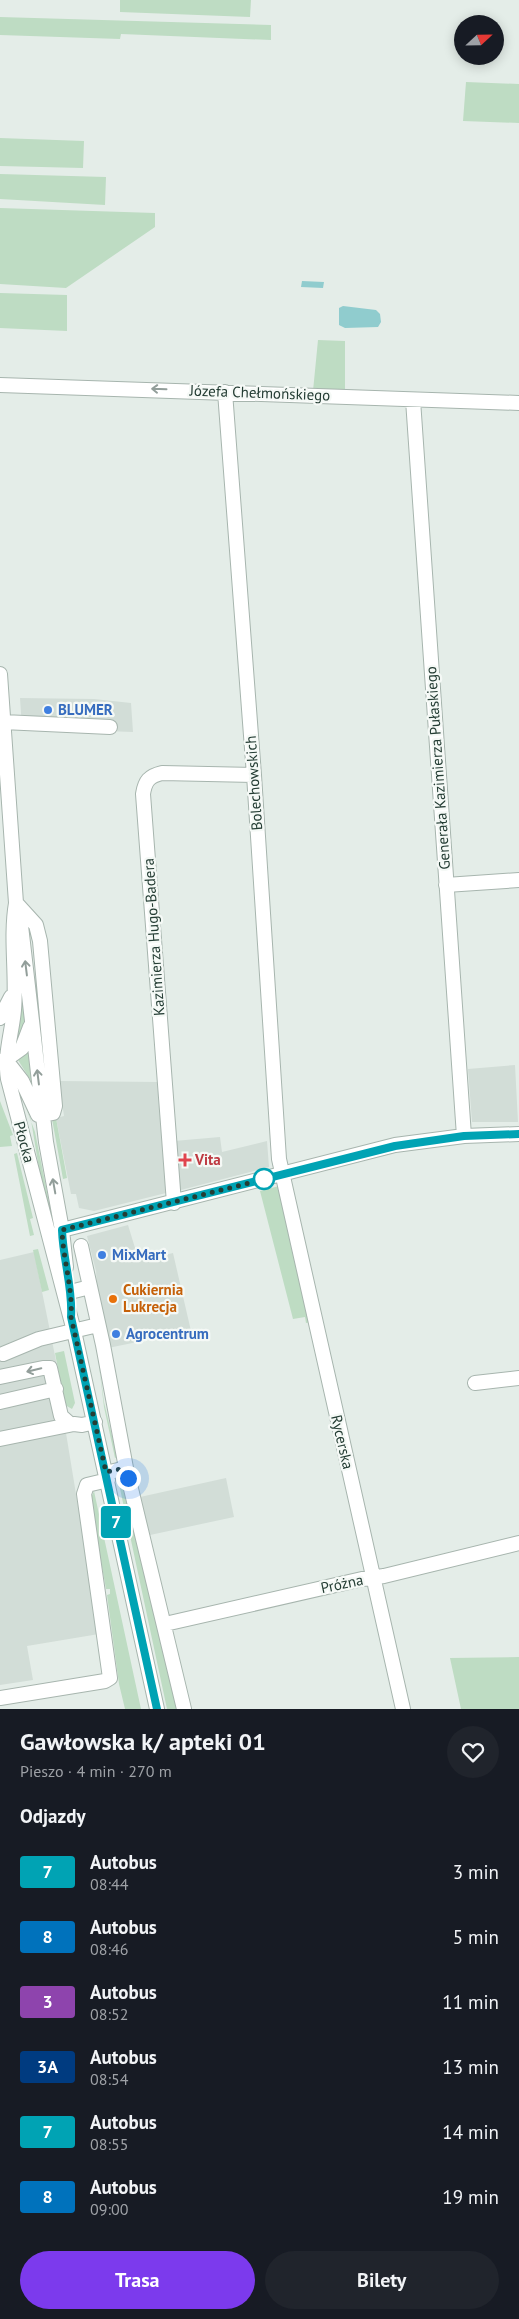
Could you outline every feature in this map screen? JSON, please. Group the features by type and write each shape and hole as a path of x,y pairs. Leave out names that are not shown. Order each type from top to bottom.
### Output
{"street":[{"name":"Józefa Chełmońskiego","path":"0,385 519,403"},
{"name":"Bolechowskich","path":"225,392 254,775 281,1174"},
{"name":"Generała Kazimierza Pułaskiego","path":"413,400 464,1136"},
{"name":"Płocka","path":"0,674 16,902 20,917 46,1142 62,1230 62,1252 70,1292 73,1324"},
{"path":"3,722 110,726"},
{"name":"Kazimierza Hugo-Badera","path":"174,1203 143,794 144,784 153,775 162,773 254,775"},
{"path":"446,885 519,880"},
{"path":"16,902 36,924 40,941 55,1106 53,1113 43,1115"},
{"name":"Płocka","path":"16,902 13,925 14,1010 2,1059 73,1324 157,1709"},
{"path":"0,1018 13,992"},
{"path":"31,1017 26,1043 19,1052 2,1059 22,1081 30,1097 46,1142"},
{"path":"0,1076 11,1095"},
{"path":"54,1253 56,1238 62,1230 395,1146 464,1136 519,1134"},
{"name":"Rycerska","path":"281,1174 403,1709"},
{"path":"41,1205 48,1218 62,1230"},
{"path":"81,1246 126,1468 184,1709"},
{"path":"70,1292 90,1287"},
{"path":"3,1354 73,1324 98,1325"},
{"path":"0,1377 48,1368 52,1372 66,1420"},
{"path":"475,1383 519,1378"},
{"path":"0,1402 56,1389"},
{"path":"0,1429 8,1430 66,1420 94,1422"},
{"path":"0,1439 66,1420"},
{"path":"0,1698 105,1682 110,1678 84,1494 87,1485 126,1468"},
{"name":"Próżna","path":"165,1624 373,1578 519,1543"}],"shaded area":[{"path":"20,698 94,699 131,703 133,732 22,728"},
{"path":"515,1065 518,1122 472,1122 468,1069"},
{"path":"59,1081 157,1082 166,1193 94,1211 79,1208 76,1194 71,1194 56,1118 64,1116"},
{"path":"220,1137 222,1152 267,1141 269,1167 177,1191 174,1141"},
{"path":"128,1225 139,1261 173,1253 191,1331 108,1348 98,1301 96,1271 87,1236"},
{"path":"34,1252 68,1420 0,1435 0,1260"},
{"path":"65,1427 99,1634 27,1646 33,1680 0,1685 0,1442"},
{"path":"226,1478 234,1517 150,1535 140,1497"}],"green space":[{"path":"120,0 251,0 250,17 120,12"},
{"path":"0,17 271,25 271,40 121,34 120,39 0,35"},
{"path":"466,82 519,84 519,123 463,121"},
{"path":"0,138 84,141 83,168 0,166"},
{"path":"0,174 106,177 105,205 0,199"},
{"path":"0,208 155,213 155,227 66,288 0,284"},
{"path":"0,293 67,295 67,331 0,328"},
{"path":"318,340 345,341 345,392 313,391"},
{"path":"19,949 27,1019 24,1032 14,1048"},
{"path":"29,1049 33,1084 18,1060"},
{"path":"0,1101 13,1135 10,1136 12,1146 0,1147"},
{"path":"56,1118 67,1178 63,1179 52,1119"},
{"path":"31,1122 35,1132 51,1212 41,1181"},
{"path":"17,1153 33,1218 30,1219 34,1235 30,1236 14,1154"},
{"path":"279,1186 311,1322 306,1323 305,1317 293,1319 260,1191"},
{"path":"38,1249 49,1290 42,1292 33,1250"},
{"path":"64,1351 75,1403 72,1409 65,1405 55,1353"},
{"path":"98,1357 104,1402 117,1457 115,1458 104,1407"},
{"path":"126,1483 181,1709 167,1709 119,1484"},
{"path":"94,1491 141,1709 125,1709 119,1684 107,1595 110,1594 110,1589 106,1589 90,1500"},
{"path":"519,1657 519,1709 461,1709 450,1658"}],"water":[{"path":"302,281 324,282 323,288 301,287"},
{"path":"343,306 376,310 380,314 381,322 378,327 345,328 339,325 339,308"}],"bus line":[{"name":"7","path":"157,1709 71,1317 72,1306 62,1252 62,1230 174,1203 356,1154 464,1136 519,1134"}],"place":[{"name":"BLUMER","path":"48,710"},
{"name":"Vita","path":"185,1160"},
{"name":"MixMart","path":"102,1255"},
{"name":"Cukiernia Lukrecja","path":"113,1299"},
{"name":"Agrocentrum","path":"116,1334"}],"route":[{"path":"128,1478 126,1468 106,1472 71,1317 72,1306 62,1252 62,1230 269,1178 264,1179"}]}
